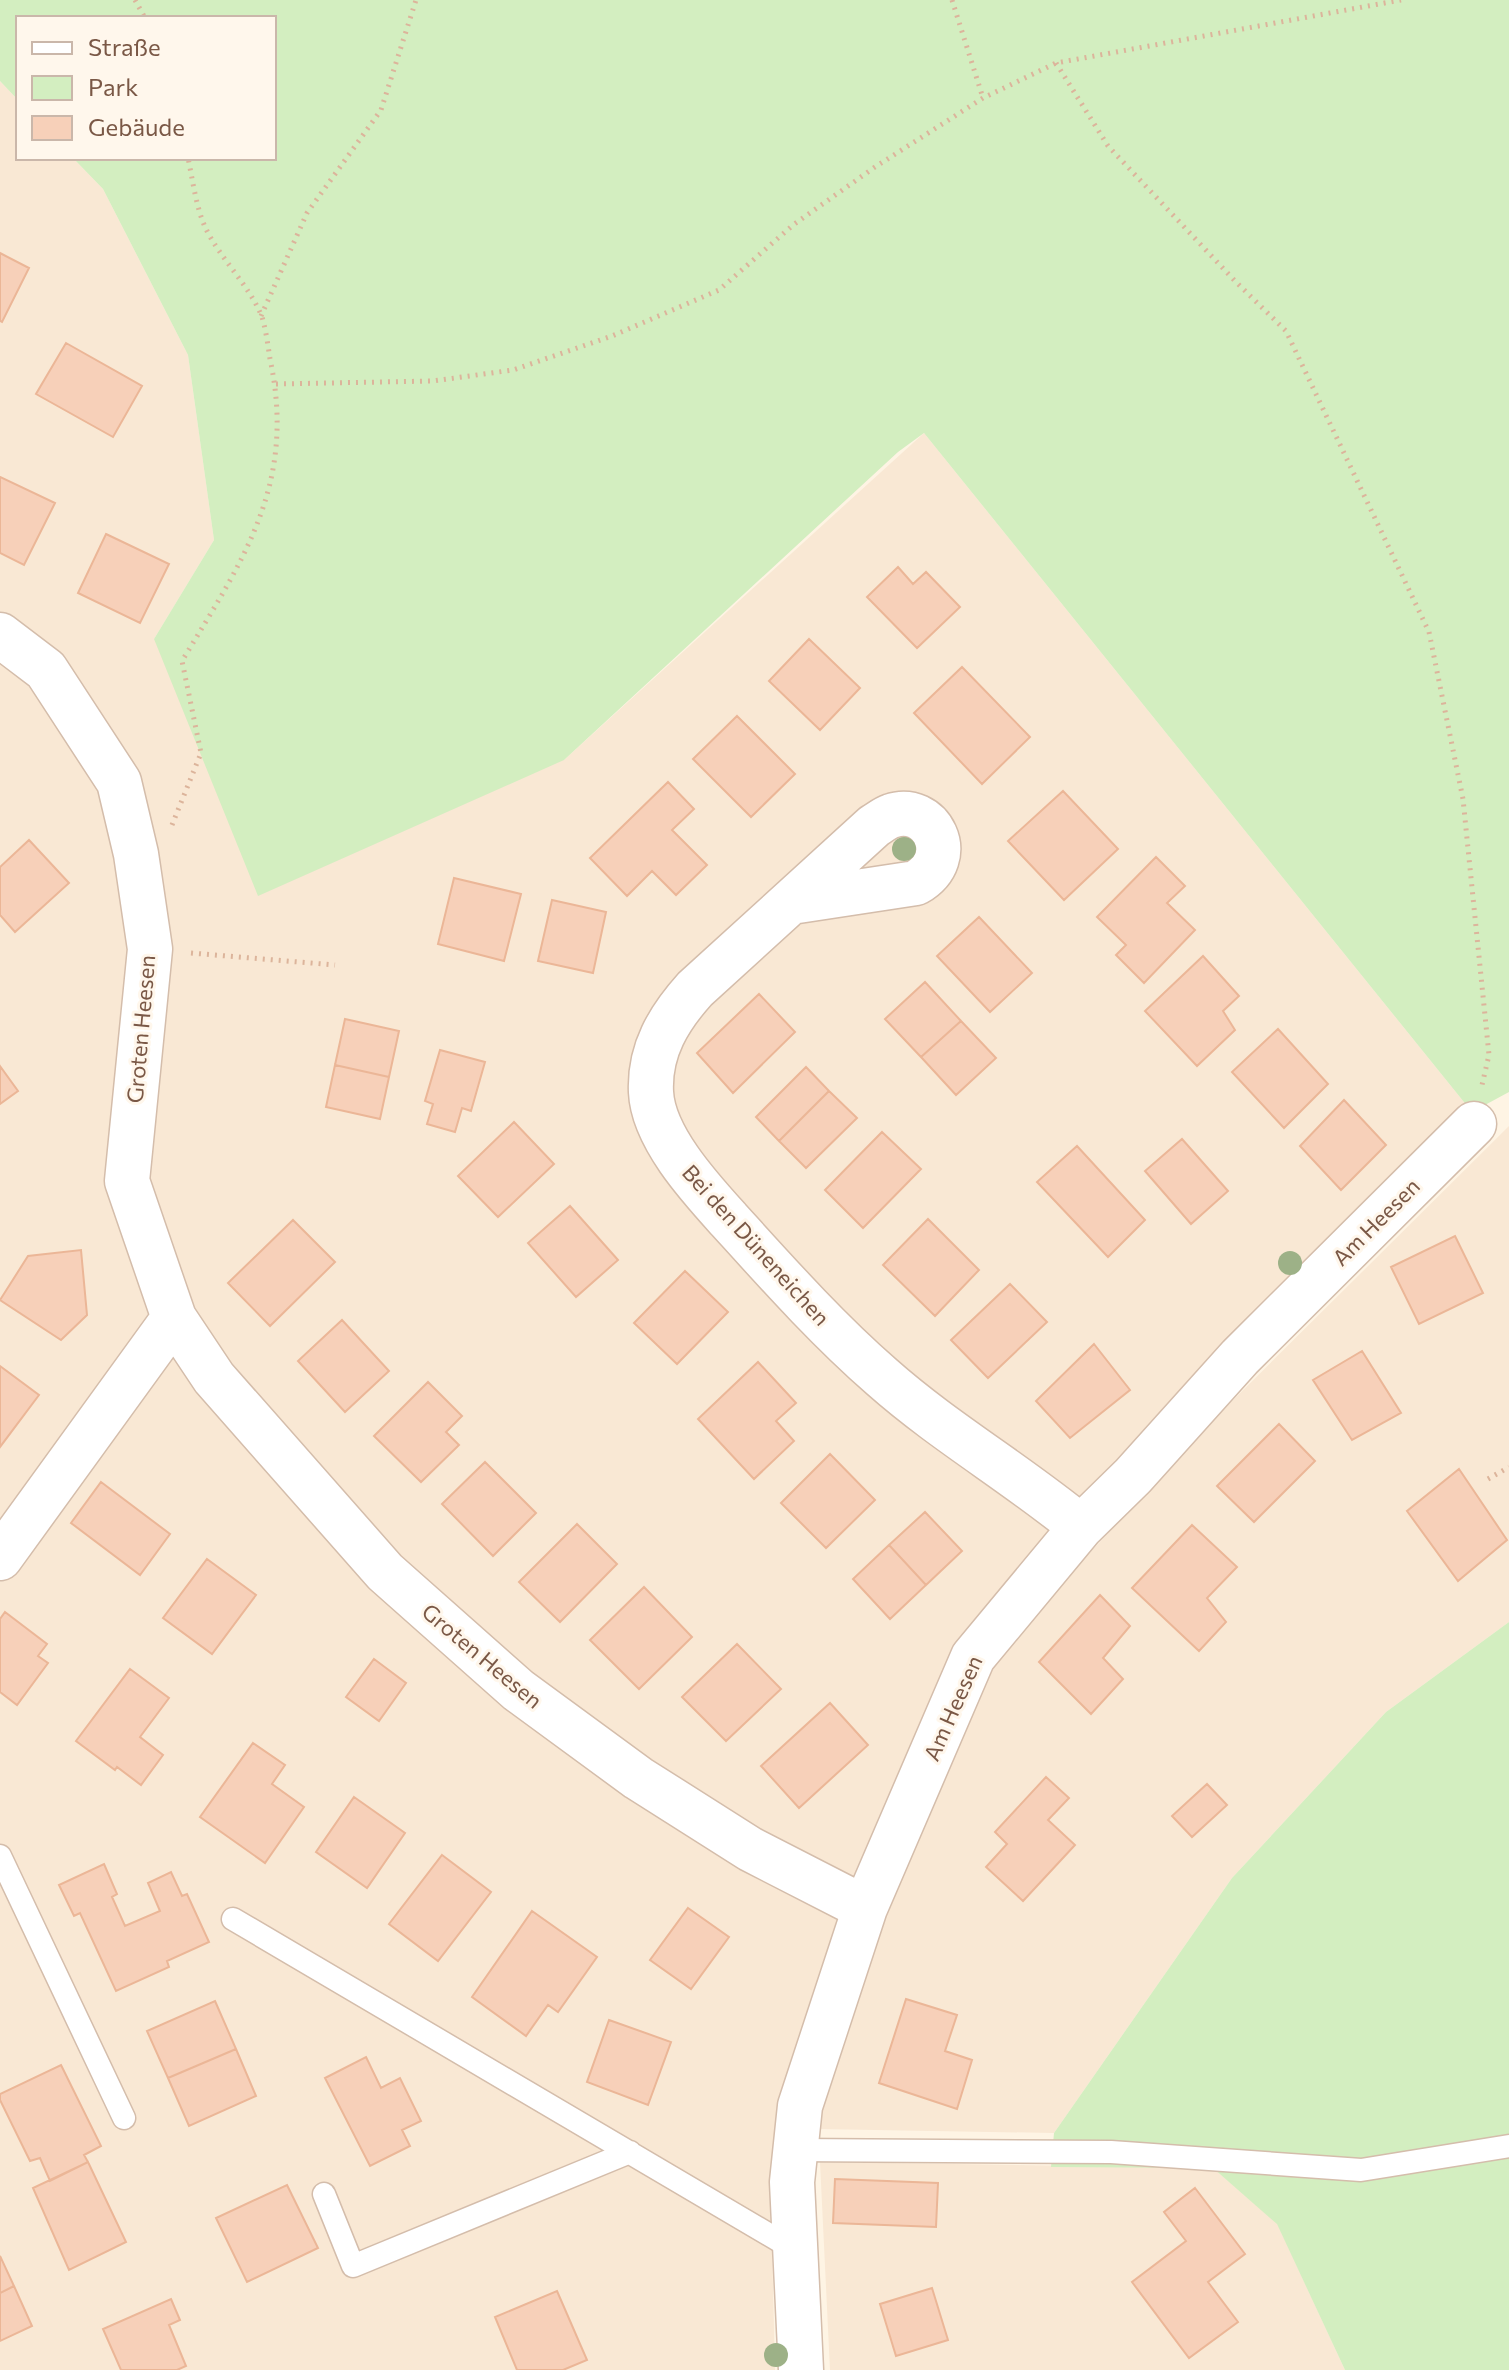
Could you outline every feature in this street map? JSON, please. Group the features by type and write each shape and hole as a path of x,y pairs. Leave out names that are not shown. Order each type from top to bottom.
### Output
{"street":[{"name":"Groten Heesen","path":"0,635 46,670 119,782 136,854 150,949 127,1181 174,1318 214,1378 385,1572 518,1690 638,1778 750,1849 865,1908"},
{"name":"Bei den Düneneichen","path":"791,902 675,1011 662,1033 654,1061 651,1092 654,1109 681,1161 705,1193 821,1319 883,1378 962,1441 1081,1527"},
{"name":"Am Heesen","path":"801,2370 794,2150 800,2106 865,1908 973,1657 1081,1527 1133,1476 1240,1357 1474,1124"},
{"path":"0,1558 174,1318"}],"lane":[{"path":"0,1856 124,2118"},
{"path":"233,1919 795,2250"},
{"path":"794,2150 1111,2152 1361,2170 1509,2146"},
{"path":"324,2194 353,2266 630,2152"}],"path":[{"path":"261,316 307,213 381,110 416,0"},
{"path":"952,0 983,98"},
{"path":"276,384 433,381 513,370 612,336 719,290 793,225 875,167 983,98 1056,63 1401,0"},
{"path":"1056,63 1108,146 1286,331 1429,632 1463,799 1489,1055 1474,1124"},
{"path":"136,854 163,848 201,753 182,661 256,529 271,489 277,451 276,384 261,316 205,228 188,160"},
{"path":"150,949 335,965"},
{"path":"1488,1479 1509,1467"}],"shaded area":[{"path":"0,81 16,98 16,160 75,160 103,189 188,355 214,540 154,639 564,760 924,433 1472,1112 961,1642 840,1917 790,2067 771,2205 775,2370 0,2370"},
{"path":"1509,1126 1509,1622 1386,1712 1232,1878 1054,2133 818,2129 840,2011 992,1658 1215,1418"},
{"path":"820,2162 1213,2168 1277,2223 1345,2370 830,2370"}],"green space":[{"path":"0,0 1509,0 1509,1092 1472,1112 924,433 898,452 564,760 258,896 154,639 214,540 188,355 103,189 75,160 276,160 276,16 16,16 16,98 0,81"},
{"path":"1509,1622 1509,2370 1345,2370 1277,2224 1213,2168 1051,2167 1054,2133 1232,1878 1386,1712"}],"building":[{"path":"0,253 29,268 2,322 0,321"},
{"path":"66,343 142,386 113,437 36,394"},
{"path":"0,477 55,503 24,565 0,553"},
{"path":"106,534 169,564 140,623 78,593"},
{"path":"898,567 913,584 926,572 960,607 917,648 867,597"},
{"path":"809,639 860,688 820,730 769,681"},
{"path":"962,667 1030,737 982,784 914,713"},
{"path":"737,716 795,774 751,817 693,759"},
{"path":"668,782 694,809 672,830 707,865 676,895 652,871 627,896 590,858"},
{"path":"1063,791 1118,849 1064,900 1008,841"},
{"path":"29,840 69,883 15,932 0,915 0,867"},
{"path":"1156,857 1185,886 1167,903 1195,930 1144,983 1116,955 1126,945 1097,917"},
{"path":"454,878 521,894 504,961 438,944"},
{"path":"552,900 606,912 593,973 538,961"},
{"path":"979,917 1032,973 990,1012 937,956"},
{"path":"1203,956 1239,996 1223,1011 1235,1030 1197,1066 1145,1011"},
{"path":"925,982 961,1021 921,1057 885,1019"},
{"path":"759,994 795,1032 733,1093 697,1053"},
{"path":"345,1019 399,1031 389,1077 335,1065"},
{"path":"961,1021 996,1058 956,1095 921,1057"},
{"path":"1278,1029 1328,1084 1284,1128 1232,1072"},
{"path":"440,1050 485,1062 471,1111 462,1108 455,1132 427,1124 433,1104 425,1101"},
{"path":"335,1065 389,1077 380,1119 326,1107"},
{"path":"0,1066 18,1091 0,1104"},
{"path":"806,1067 829,1091 779,1141 756,1117"},
{"path":"829,1091 857,1118 806,1168 779,1141"},
{"path":"1344,1100 1386,1145 1341,1190 1300,1146"},
{"path":"514,1122 554,1164 498,1217 458,1176"},
{"path":"882,1132 921,1169 863,1228 825,1190"},
{"path":"1182,1139 1228,1191 1191,1224 1145,1171"},
{"path":"1077,1146 1145,1220 1108,1257 1037,1182"},
{"path":"570,1206 618,1260 576,1297 528,1243"},
{"path":"928,1219 979,1270 935,1316 883,1265"},
{"path":"293,1220 335,1262 270,1326 228,1283"},
{"path":"1455,1236 1483,1293 1419,1324 1391,1267"},
{"path":"81,1250 87,1315 61,1340 0,1300 28,1256"},
{"path":"685,1271 728,1312 677,1364 634,1323"},
{"path":"1010,1284 1047,1322 988,1378 951,1340"},
{"path":"342,1320 389,1371 345,1412 298,1361"},
{"path":"1094,1344 1130,1390 1070,1438 1036,1401"},
{"path":"1362,1351 1401,1413 1352,1440 1313,1380"},
{"path":"758,1362 796,1403 776,1421 794,1441 754,1479 698,1419"},
{"path":"0,1366 39,1395 0,1447"},
{"path":"428,1382 462,1416 446,1432 459,1445 421,1482 374,1436"},
{"path":"1279,1424 1315,1461 1254,1522 1217,1486"},
{"path":"830,1454 875,1500 826,1548 781,1503"},
{"path":"485,1462 536,1513 493,1556 442,1504"},
{"path":"1459,1469 1507,1540 1458,1581 1407,1511"},
{"path":"101,1482 170,1534 140,1575 71,1523"},
{"path":"925,1512 962,1551 926,1585 889,1545"},
{"path":"577,1524 617,1564 560,1622 519,1582"},
{"path":"1192,1525 1237,1567 1207,1598 1226,1622 1199,1651 1132,1588"},
{"path":"889,1545 926,1585 890,1619 853,1579"},
{"path":"207,1559 256,1595 212,1654 163,1618"},
{"path":"644,1587 692,1637 639,1689 590,1640"},
{"path":"1100,1595 1130,1626 1103,1658 1123,1679 1091,1714 1039,1662"},
{"path":"5,1612 47,1644 38,1656 48,1663 17,1705 0,1692 0,1619"},
{"path":"737,1644 781,1689 726,1741 682,1697"},
{"path":"374,1659 406,1683 379,1721 346,1697"},
{"path":"130,1669 169,1698 140,1737 163,1755 141,1785 76,1741"},
{"path":"830,1703 868,1745 799,1808 761,1766"},
{"path":"253,1743 285,1765 272,1784 304,1807 265,1863 200,1817"},
{"path":"1046,1777 1069,1798 1048,1820 1075,1845 1023,1901 986,1867 1007,1844 995,1832"},
{"path":"1207,1784 1227,1805 1192,1837 1172,1816"},
{"path":"354,1797 405,1833 367,1888 316,1852"},
{"path":"442,1855 491,1892 438,1961 389,1924"},
{"path":"104,1864 117,1894 112,1897 125,1926 160,1911 148,1883 171,1872 182,1896 187,1894 209,1942 167,1961 169,1967 116,1991 80,1913 74,1916 59,1885"},
{"path":"688,1908 729,1937 691,1989 650,1960"},
{"path":"532,1911 597,1957 558,2012 548,2005 526,2036 472,1997"},
{"path":"906,1999 957,2015 945,2051 972,2060 957,2109 879,2083"},
{"path":"215,2001 236,2049 168,2078 147,2031"},
{"path":"609,2020 671,2042 648,2105 587,2082"},
{"path":"236,2049 256,2096 189,2126 168,2078"},
{"path":"366,2057 381,2088 400,2078 421,2121 402,2130 410,2146 370,2166 325,2078"},
{"path":"61,2065 101,2146 84,2155 88,2162 50,2181 40,2158 30,2161 0,2100 0,2094"},
{"path":"88,2162 126,2242 69,2270 33,2188"},
{"path":"835,2179 938,2183 936,2227 833,2223"},
{"path":"287,2185 318,2248 247,2282 216,2218"},
{"path":"1195,2188 1245,2254 1208,2282 1238,2322 1189,2358 1132,2282 1186,2241 1164,2212"},
{"path":"0,2256 14,2286 0,2293"},
{"path":"14,2286 32,2326 0,2341 0,2293"},
{"path":"932,2288 948,2340 896,2356 880,2304"},
{"path":"557,2291 587,2360 563,2370 517,2370 495,2317"},
{"path":"171,2299 180,2320 169,2325 186,2366 177,2370 121,2370 103,2329"}]}
